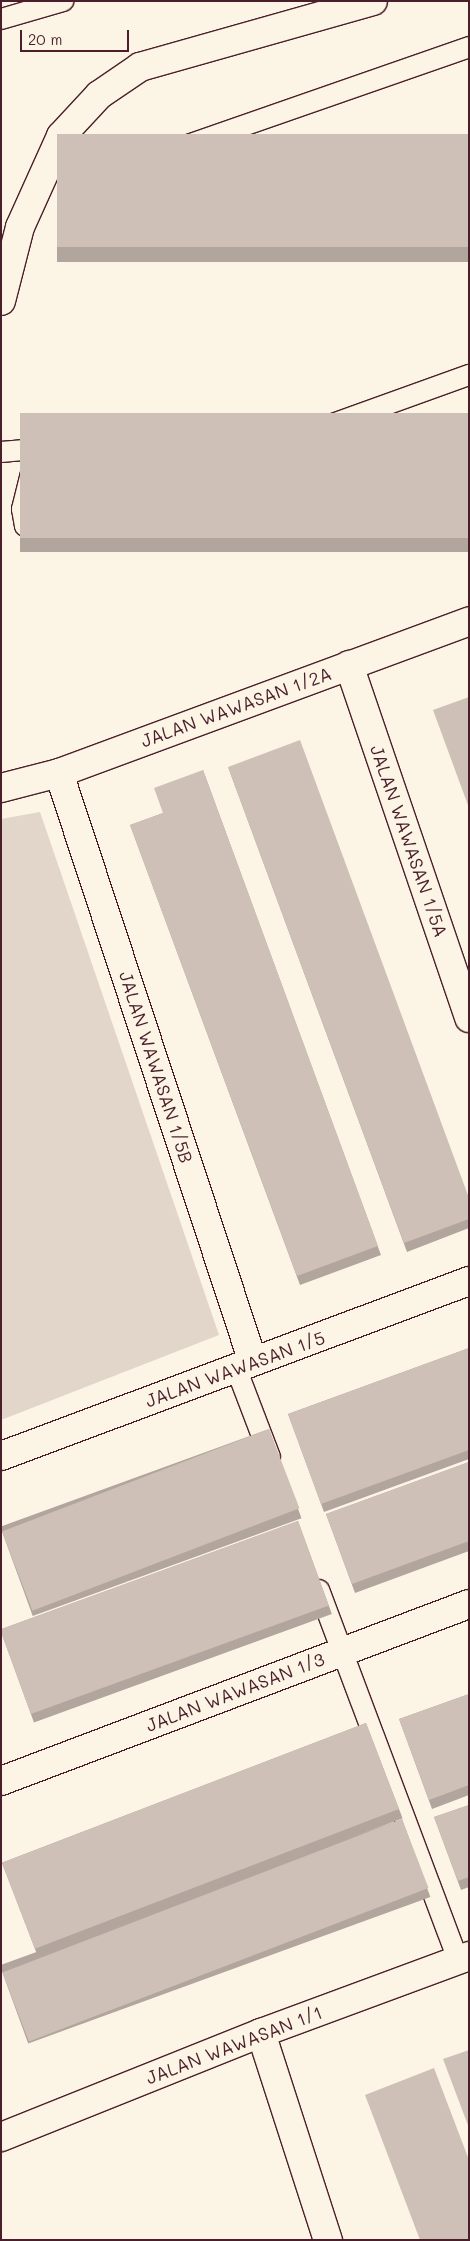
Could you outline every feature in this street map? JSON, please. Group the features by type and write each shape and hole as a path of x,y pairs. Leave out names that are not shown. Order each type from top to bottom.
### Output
{"street":[{"path":"1,301 20,227 61,136 99,96 140,67 373,1"},
{"name":"JALAN WAWASAN 1/2A","path":"1,788 59,773 469,621"},
{"name":"JALAN WAWASAN 1/5A","path":"349,665 469,1018"},
{"name":"JALAN WAWASAN 1/5B","path":"59,773 245,1365"},
{"name":"JALAN WAWASAN 1/5","path":"1,1456 469,1281"},
{"name":"JALAN WAWASAN 1/3","path":"1,1781 469,1604"},
{"name":"JALAN WAWASAN 1/1","path":"1,2137 261,2034 463,1958"},
{"path":"261,2034 328,2240"}],"lane":[{"path":"1,19 63,1"},
{"path":"71,207 81,186 102,175 469,47"},
{"path":"1,452 37,449 22,508 25,526 41,529 469,375"},
{"path":"245,1365 277,1478"},
{"path":"311,1570 463,1958"}],"shaded area":[{"path":"40,812 219,1335 1,1420 1,819"}],"building":[{"path":"57,134 469,134 469,247 57,247"},
{"path":"20,413 469,413 469,538 20,538"},
{"path":"469,697 469,808 433,710"},
{"path":"300,740 469,1198 469,1219 404,1243 228,767"},
{"path":"203,770 378,1246 297,1276 130,825 163,813 154,788"},
{"path":"469,1348 469,1450 321,1504 288,1414"},
{"path":"269,1429 299,1508 32,1611 2,1531"},
{"path":"469,1462 469,1541 352,1584 326,1514"},
{"path":"298,1521 329,1606 31,1714 1,1629"},
{"path":"469,1694 469,1785 429,1800 399,1719"},
{"path":"366,1723 399,1809 35,1949 2,1863"},
{"path":"469,1805 469,1877 458,1881 434,1817"},
{"path":"402,1819 429,1888 29,2041 2,1972"},
{"path":"469,2050 469,2128 443,2059"},
{"path":"434,2068 469,2160 469,2240 420,2240 365,2095"}]}
